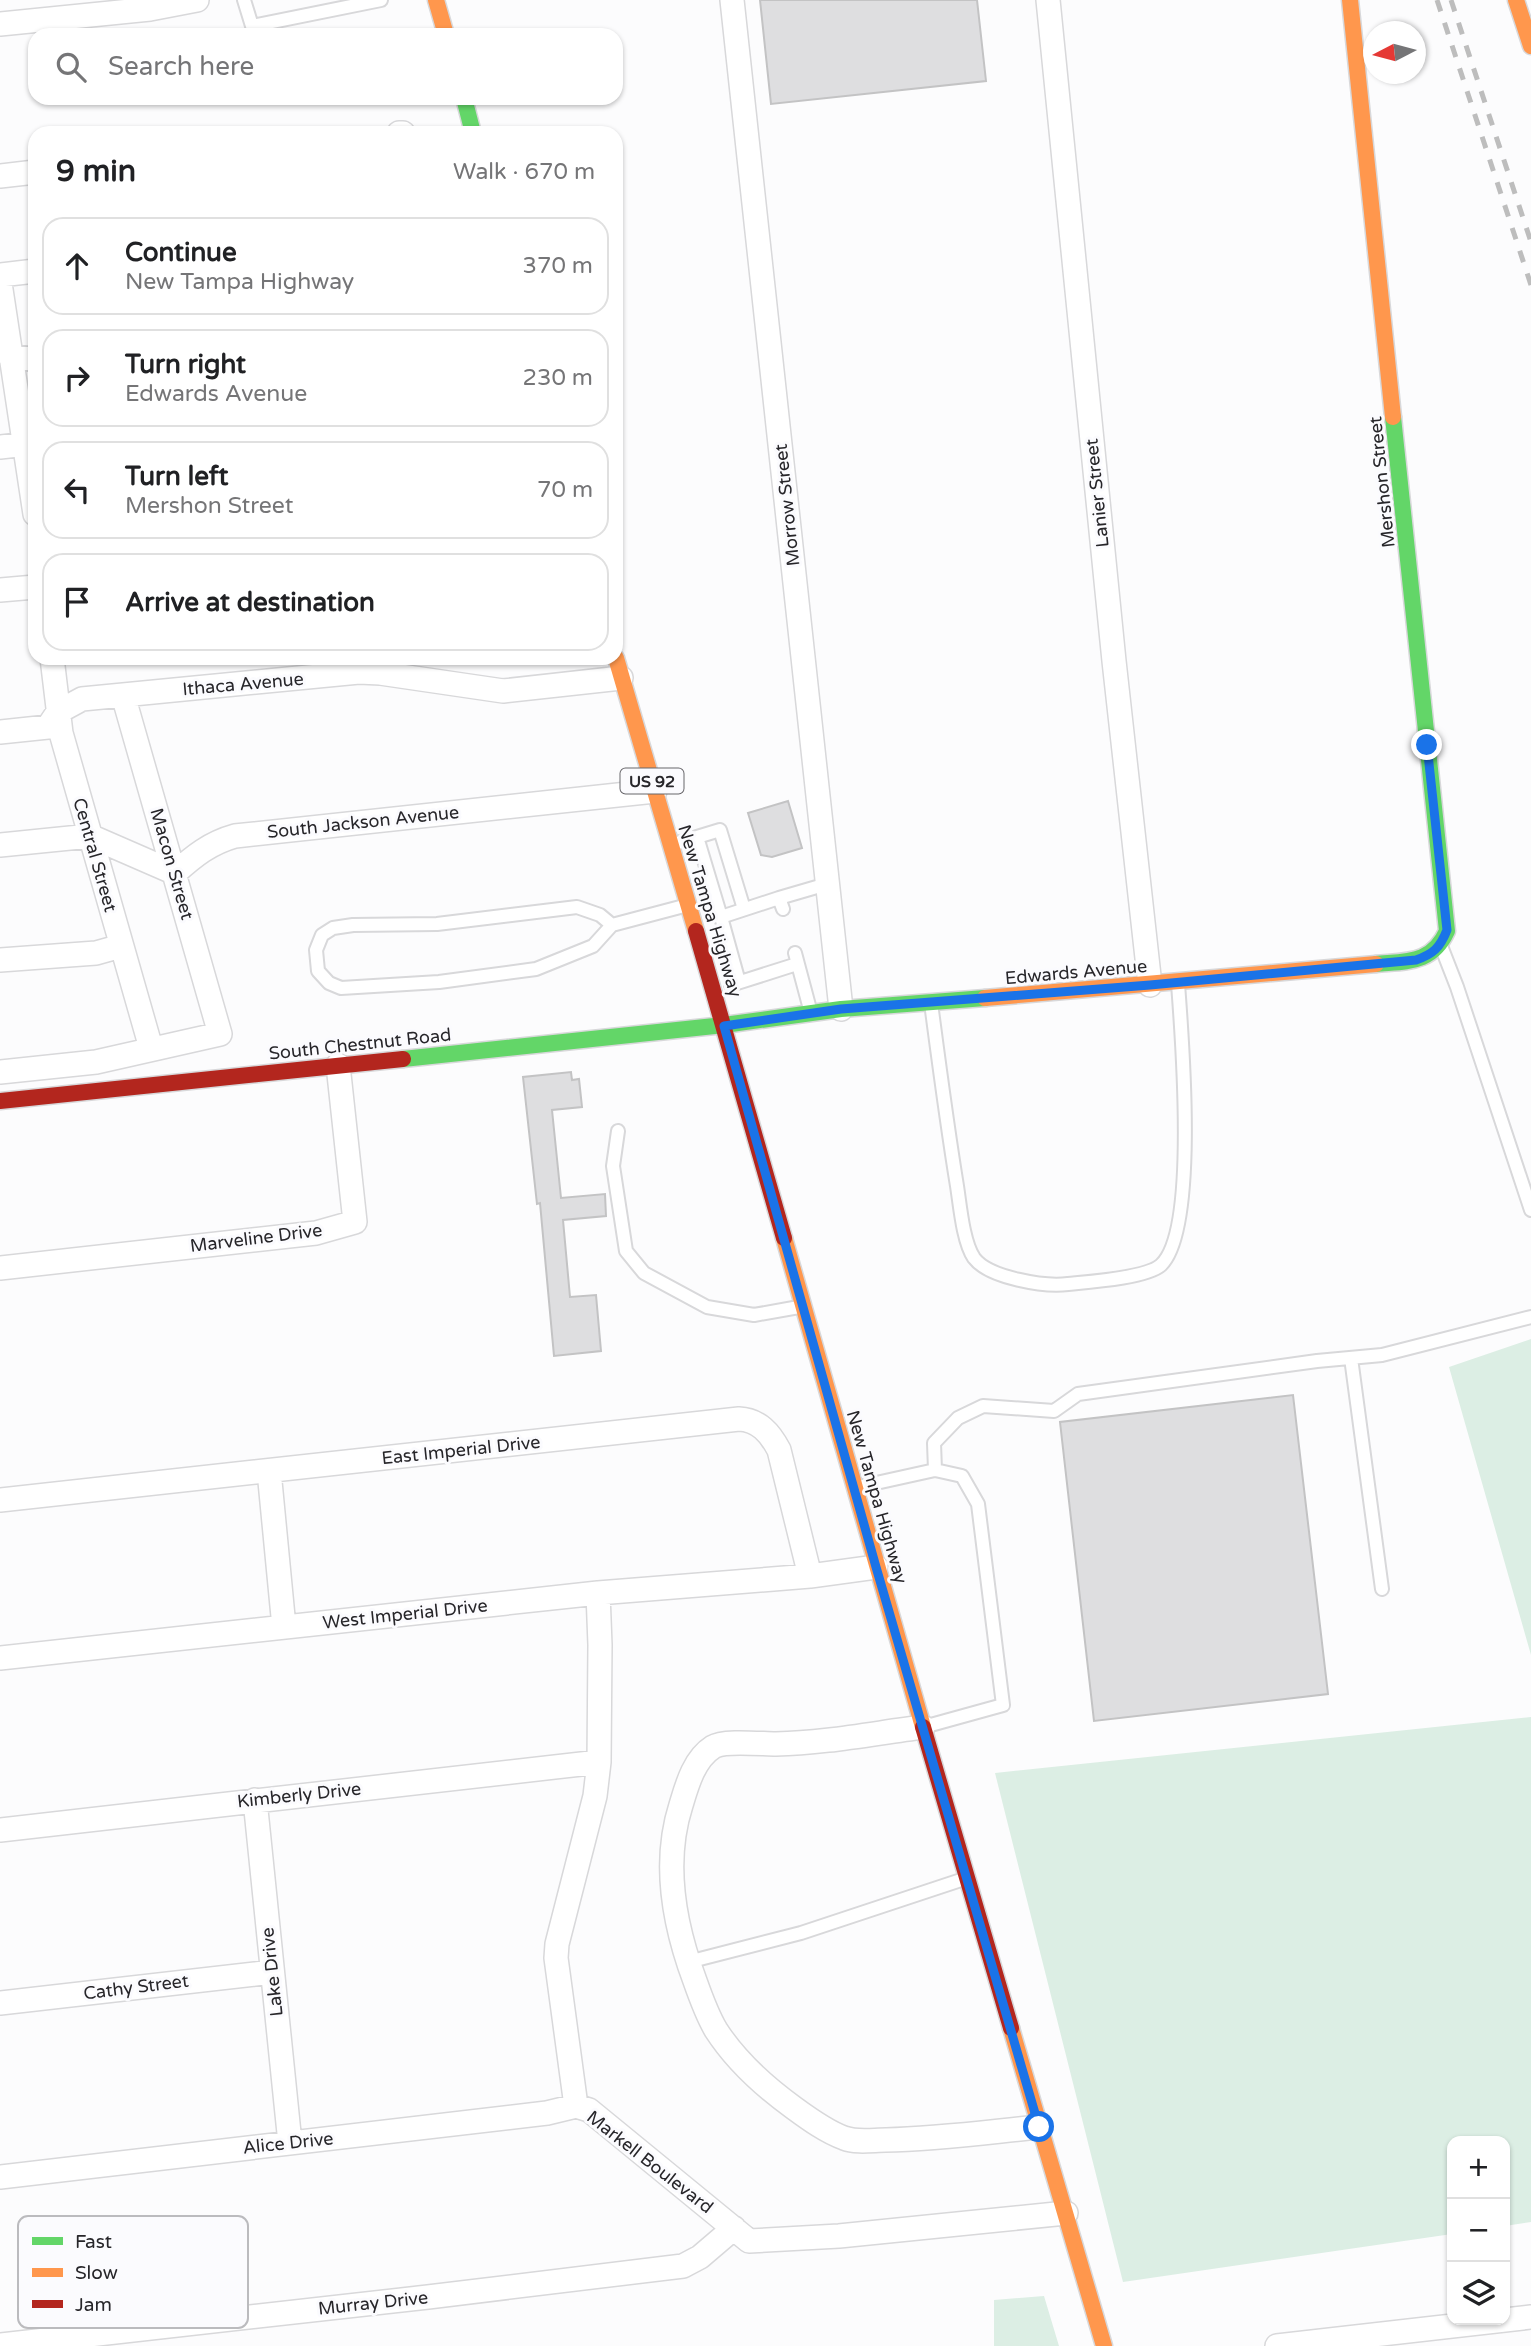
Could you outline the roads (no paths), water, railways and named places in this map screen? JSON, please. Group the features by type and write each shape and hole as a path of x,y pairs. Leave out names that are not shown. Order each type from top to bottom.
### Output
{"street":[{"path":"0,24 150,9 197,0"},
{"path":"436,0 444,28"},
{"name":"Morrow Street","path":"732,0 841,1009"},
{"name":"Lanier Street","path":"1048,0 1114,661 1150,985"},
{"name":"Mershon Street","path":"1350,0 1447,930 1436,951"},
{"path":"1516,0 1531,46"},
{"path":"466,105 471,126"},
{"path":"0,176 28,173"},
{"path":"0,275 28,272"},
{"path":"0,283 6,353 28,440"},
{"path":"6,353 28,358"},
{"path":"0,447 28,444"},
{"path":"0,590 28,588"},
{"name":"Central Street","path":"53,665 61,733 151,1048"},
{"name":"Ithaca Avenue","path":"0,732 48,727 58,712 82,699 321,667 503,691 618,668"},
{"name":"New Tampa Highway","path":"618,668 724,1026 876,1567 1104,2346"},
{"name":"Macon Street","path":"123,695 220,1034 151,1048"},
{"name":"South Jackson Avenue","path":"175,873 201,850 235,835 654,791"},
{"path":"0,845 90,836 175,873"},
{"path":"0,960 96,953 121,946"},
{"name":"Edwards Avenue","path":"724,1026 841,1009 1178,983 1416,960 1436,951"},
{"name":"South Chestnut Road","path":"0,1101 724,1026"},
{"path":"0,1072 96,1062 151,1048"},
{"name":"Marveline Drive","path":"0,1268 316,1233 355,1222 338,1065"},
{"name":"East Imperial Drive","path":"0,1500 749,1419 772,1436 779,1450 810,1576"},
{"path":"269,1471 284,1627"},
{"name":"West Imperial Drive","path":"0,1658 598,1593 810,1576 876,1567"},
{"name":"Markell Boulevard","path":"598,1593 599,1762 595,1796 557,1944 556,1958 576,2106 589,2110 749,2241 839,2236 1066,2213"},
{"path":"923,1727 794,1743 716,1745 701,1757 687,1786 677,1817 672,1852 671,1885 688,1962 715,2029 739,2059 774,2093 806,2116 846,2139 913,2139 1039,2127"},
{"name":"Kimberly Drive","path":"0,1830 599,1762"},
{"name":"Lake Drive","path":"255,1800 290,2143"},
{"name":"Cathy Street","path":"0,2003 272,1972"},
{"name":"Alice Drive","path":"0,2177 547,2113 576,2106"},
{"name":"Murray Drive","path":"248,2317 683,2266 700,2257 734,2228"},
{"path":"1277,2346 1531,2318"},
{"name":"Murray Drive","path":"0,2345 152,2328"}],"lane":[{"path":"244,0 252,26 347,3 381,0"},
{"path":"670,845 720,830 744,909"},
{"path":"697,837 739,982"},
{"path":"721,917 744,909 781,903 827,884"},
{"path":"612,925 600,915 577,907 437,924 353,925 333,928 322,935 316,950 318,971 329,983 341,988 439,982 536,969 593,947 612,925 688,905"},
{"path":"1436,951 1462,999 1531,1210"},
{"path":"713,990 796,959 811,1014"},
{"path":"931,1002 946,1122 964,1228 975,1258 996,1275 1056,1286 1142,1273 1160,1266 1170,1251 1181,1214 1185,1148 1178,983"},
{"path":"618,1131 613,1166 626,1251 644,1273 707,1307 754,1315 803,1306"},
{"path":"934,1470 934,1443 958,1418 983,1406 1054,1411 1078,1394 1382,1355 1531,1317"},
{"path":"1351,1358 1382,1589"},
{"path":"854,1488 934,1470 962,1476 978,1504 1003,1705 923,1727"},
{"path":"688,1962 801,1933 967,1878"}],"railway":[{"path":"1437,0 1531,285"},
{"path":"1451,0 1531,242"}]}
